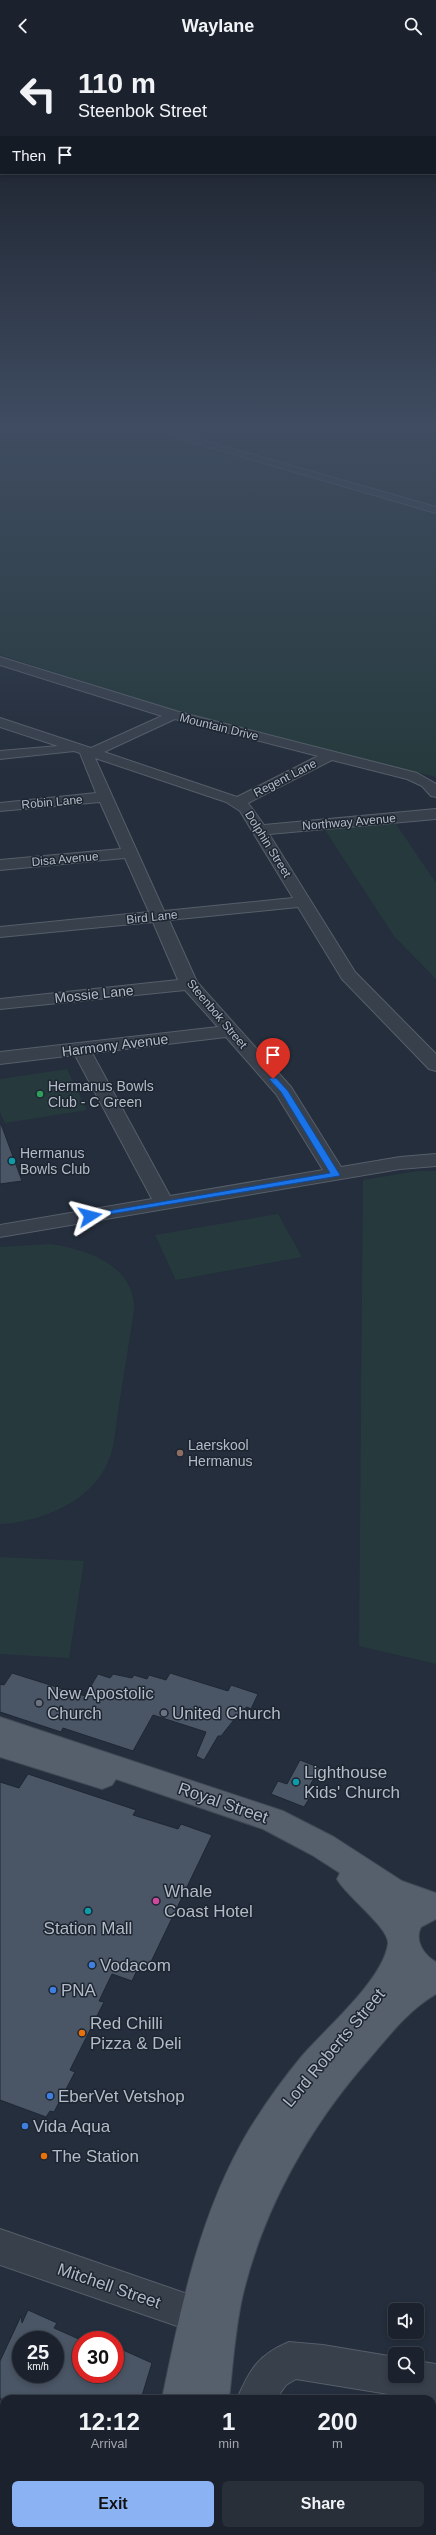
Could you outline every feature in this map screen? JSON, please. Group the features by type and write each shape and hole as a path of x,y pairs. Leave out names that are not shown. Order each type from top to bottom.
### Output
{"main road":[{"name":"Royal Street","path":"0,1728 273,1820 323,1846 391,1890 435,1906"},
{"name":"Royal Street","path":"0,1746 235,1818 295,1843 320,1857 361,1886 390,1914 403,1939"},
{"name":"Lord Roberts Street","path":"182,2395 208,2319 227,2218 240,2184 261,2141 293,2093 321,2058 379,1997 390,1981 403,1939 412,1918 419,1912 435,1906"},
{"name":"Lord Roberts Street","path":"210,2395 208,2319 226,2293 242,2241 292,2136 336,2073 360,2044 410,1993 436,1978 413,1964 403,1939"}],"street":[{"name":"Mountain Drive","path":"0,661 174,715 412,776 428,783 436,793"},
{"path":"0,755 83,751 174,715"},
{"name":"Dolphin Street","path":"0,722 238,802 249,811 348,975 436,1066"},
{"name":"Steenbok Street","path":"83,751 94,772 189,984 284,1091 336,1175"},
{"name":"Regent Lane","path":"238,802 331,755"},
{"path":"94,772 124,764"},
{"name":"Robin Lane","path":"0,807 105,797"},
{"name":"Northway Avenue","path":"261,830 436,814"},
{"name":"Disa Avenue","path":"0,865 130,853"},
{"name":"Bird Lane","path":"0,932 303,902"},
{"name":"Mossie Lane","path":"0,1004 189,984"},
{"name":"Harmony Avenue","path":"0,1058 231,1031"},
{"path":"81,1049 164,1203"},
{"path":"0,1231 400,1163 436,1160"},
{"name":"Mitchell Street","path":"0,2247 208,2319"},
{"path":"258,2395 266,2379 276,2369 291,2360 388,2375"},
{"path":"424,2380 436,2382"}],"green space":[{"path":"0,540 436,540 436,777 189,715 0,655"},
{"path":"394,821 436,883 436,979 394,936 323,827"},
{"name":"Hermanus Bowls Club - C Green","path":"67,1069 87,1110 5,1123 0,1112 0,1079"},
{"path":"418,1171 436,1171 436,1664 359,1646 363,1180"},
{"path":"278,1214 302,1257 176,1280 155,1235"},
{"path":"51,1244 80,1251 107,1262 118,1271 127,1282 132,1294 134,1310 113,1444 108,1462 100,1476 90,1488 77,1499 48,1514 32,1519 0,1524 0,1247"},
{"path":"0,1557 84,1561 69,1658 0,1654"}],"building":[{"name":"Hermanus Bowls Club","path":"1,1124 22,1181 0,1184"},
{"name":"United Church","path":"12,1673 85,1696 98,1674 110,1678 113,1674 132,1678 134,1675 147,1679 149,1675 166,1680 170,1673 228,1691 231,1685 258,1694 251,1709 247,1707 241,1711 221,1736 218,1736 204,1760 196,1756 206,1732 153,1715 133,1751 63,1728 61,1732 0,1712 0,1684 4,1685"},
{"name":"Lighthouse Kids' Church","path":"300,1760 320,1768 306,1792 312,1794 304,1807 271,1794 278,1781 287,1784"},
{"name":"Station Mall","path":"28,1774 136,1810 133,1815 178,1829 181,1824 212,1835 148,1968 139,1966 132,1981 112,1974 99,2001 104,2002 70,2070 75,2072 54,2112 50,2111 46,2117 0,2100 0,1782 19,1788"},
{"path":"28,2310 57,2323 54,2328 61,2331 14,2331 21,2316 22,2323"},
{"path":"64,2332 72,2336 72,2383 124,2383 124,2350 152,2363 142,2395 0,2395 0,2361 12,2335 12,2383 64,2383"}],"place":[{"name":"Hermanus Bowls Club - C Green","path":"40,1094"},
{"name":"Hermanus Bowls Club","path":"12,1161"},
{"name":"Laerskool Hermanus","path":"180,1453"},
{"name":"New Apostolic Church","path":"39,1703"},
{"name":"United Church","path":"164,1713"},
{"name":"Lighthouse Kids' Church","path":"296,1782"},
{"name":"Whale Coast Hotel","path":"156,1901"},
{"name":"Station Mall","path":"88,1911"},
{"name":"Vodacom","path":"92,1965"},
{"name":"PNA","path":"53,1990"},
{"name":"Red Chilli Pizza & Deli","path":"82,2033"},
{"name":"EberVet Vetshop","path":"50,2096"},
{"name":"Vida Aqua","path":"25,2126"},
{"name":"The Station","path":"44,2156"}],"route":[{"path":"90,1216 336,1175 284,1091 273,1079"}]}
